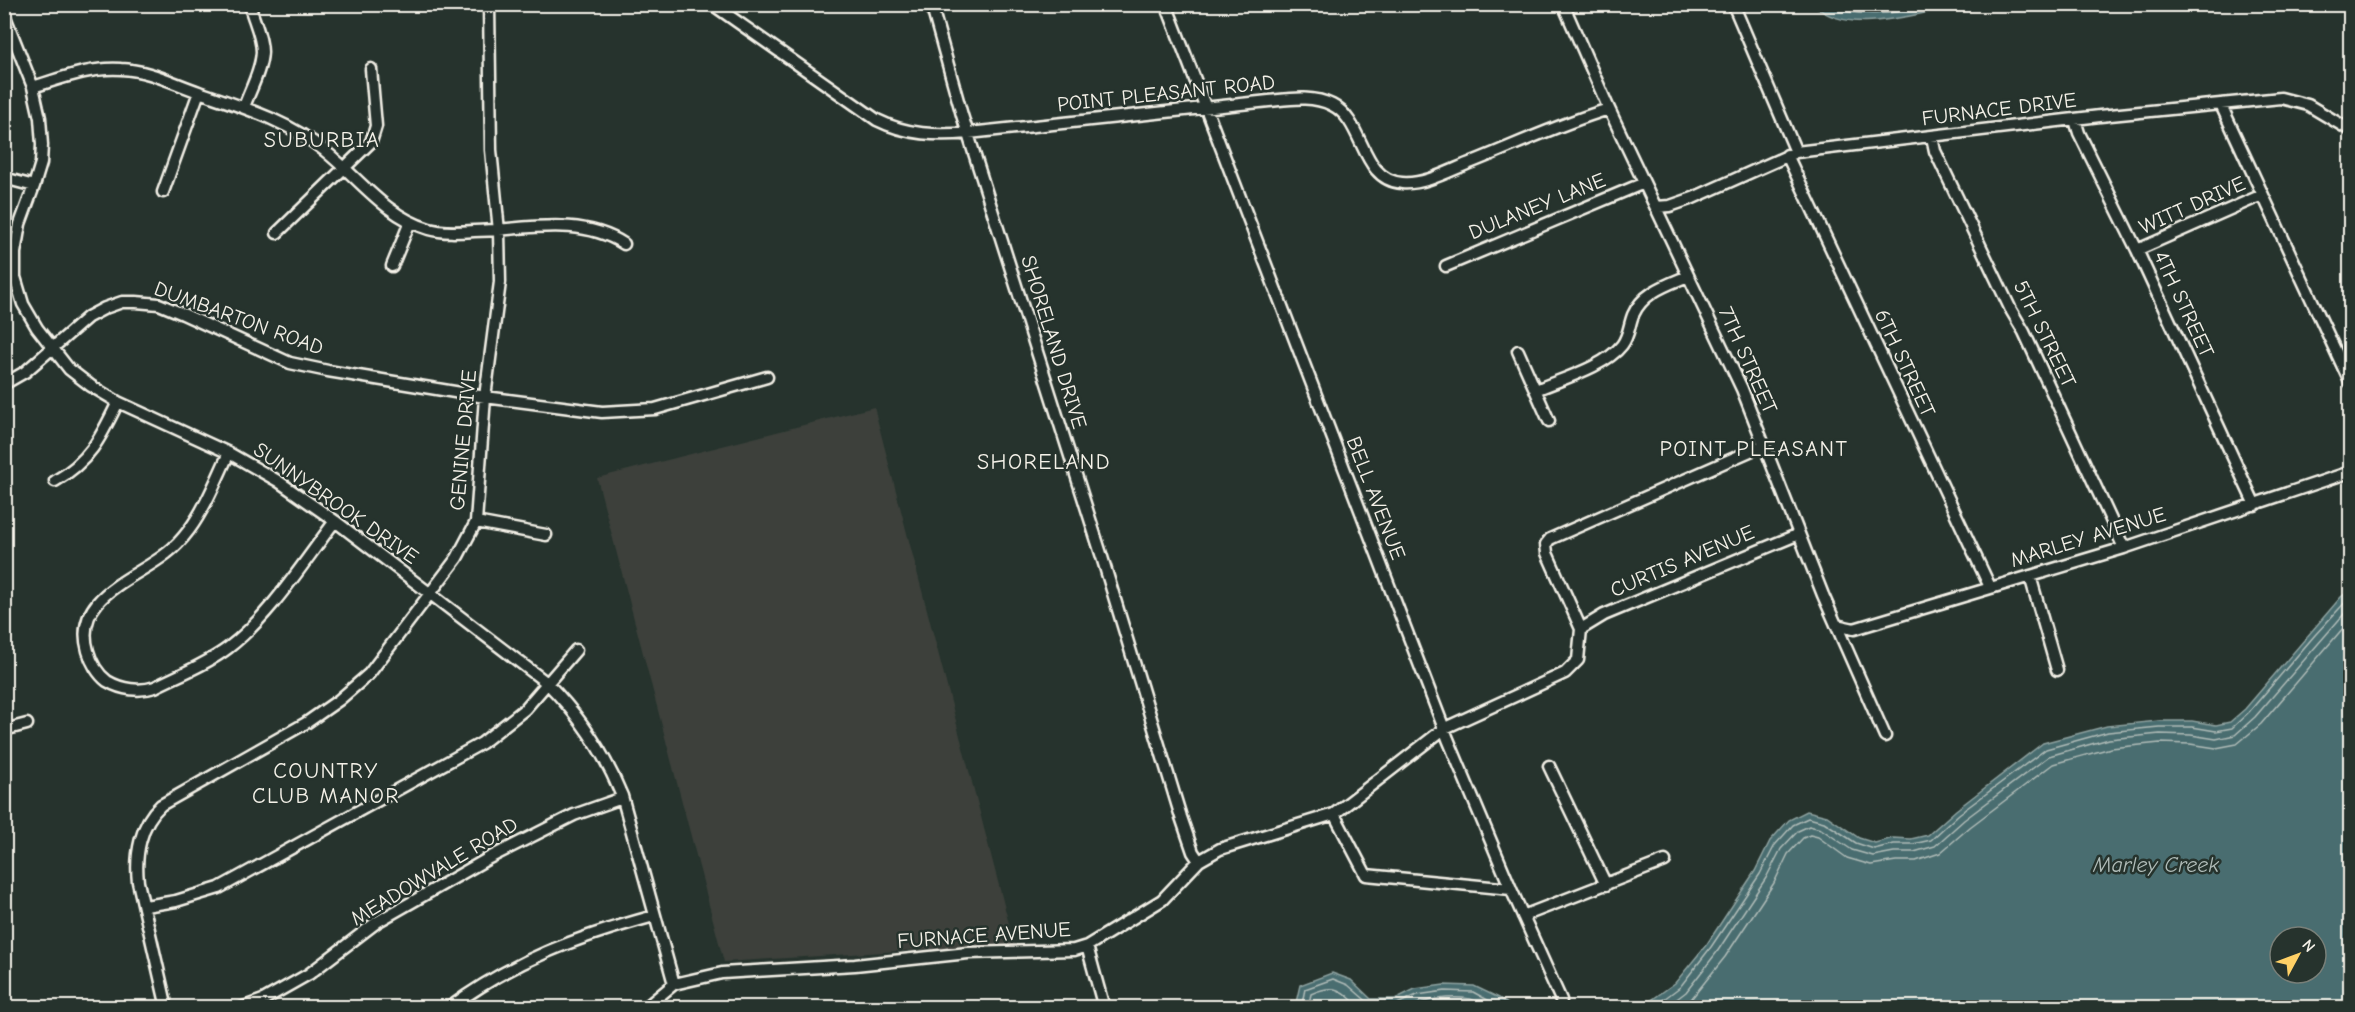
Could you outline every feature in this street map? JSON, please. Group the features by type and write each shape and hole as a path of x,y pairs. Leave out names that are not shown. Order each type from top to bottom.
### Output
{"street":[{"name":"GENINE DRIVE","path":"167,1008 138,882 136,862 144,831 153,812 160,805 306,723 339,700 369,674 431,595 457,558 476,522 485,397 500,282 499,231 491,150 489,4"},
{"name":"POINT PLEASANT ROAD","path":"712,4 878,120 887,125 924,134 969,133 1304,99 1321,101 1333,106 1351,123 1373,166 1390,180 1412,183 1444,173 1609,109"},
{"name":"SHORELAND DRIVE","path":"931,4 941,46 1181,817 1193,852 1199,861"},
{"name":"BELL AVENUE","path":"1166,4 1317,401 1445,728 1511,889 1562,1000"},
{"name":"7TH STREET","path":"1563,4 1609,109 1742,389 1836,625 1885,736"},
{"name":"6TH STREET","path":"1733,4 1791,153 1990,587"},
{"path":"244,107 262,52 251,10"},
{"name":"SUNNYBROOK DRIVE","path":"4,14 33,87 40,118 41,163 20,224 15,253 15,277 23,304 37,328 69,369 91,386 118,402 229,453 278,481 335,521 547,683 568,704 598,746 611,769 622,798 674,984"},
{"path":"33,87 92,69 145,72 244,107 306,135 346,168 380,203 410,222 430,229 452,232 557,226 583,227 609,235 624,244"},
{"path":"277,233 371,142 376,126 371,69"},
{"path":"163,192 199,92"},
{"name":"FURNACE DRIVE","path":"1656,207 1670,206 1693,198 1791,153 2075,120 2281,98 2308,105 2350,130"},
{"path":"2221,105 2350,381"},
{"name":"4TH STREET","path":"2075,120 2079,133 2137,250 2255,505"},
{"name":"5TH STREET","path":"1932,136 1935,151 2011,310 2024,332 2124,548"},
{"path":"4,178 34,186"},
{"name":"DULANEY LANE","path":"1446,266 1644,183"},
{"name":"WITT DRIVE","path":"2137,250 2262,195"},
{"path":"392,267 410,222"},
{"path":"1536,390 1609,356 1622,345 1634,315 1649,294 1688,276"},
{"name":"DUMBARTON ROAD","path":"4,384 25,372 88,317 122,302 159,304 290,363 485,397 602,412 655,409 767,377"},
{"path":"1518,351 1549,421"},
{"path":"55,481 84,461 95,447 118,402"},
{"path":"1581,629 1547,553 1546,544 1550,539 1764,445"},
{"path":"229,453 190,529 167,553 105,593 89,618 86,642 97,670 106,680 129,689 144,691 156,687 227,649 265,612 335,521"},
{"name":"MARLEY AVENUE","path":"1836,625 1854,629 2124,548 2350,471"},
{"path":"476,522 546,535"},
{"name":"CURTIS AVENUE","path":"1581,629 1604,615 1799,534"},
{"path":"2030,576 2057,670"},
{"name":"FURNACE AVENUE","path":"645,1008 674,984 722,973 855,965 968,953 1074,951 1087,946 1162,900 1199,861 1221,849 1334,814 1445,728 1564,673 1578,660 1581,629"},
{"path":"145,906 176,901 219,888 482,743 525,709 576,650"},
{"path":"4,730 27,724"},
{"path":"1549,766 1606,885"},
{"name":"MEADOWVALE ROAD","path":"241,1008 263,1000 309,974 377,922 489,858 574,815 622,798"},
{"path":"1334,814 1366,875 1511,889"},
{"path":"1524,916 1665,861"},
{"path":"449,1008 497,975 537,955 594,932 654,916"},
{"path":"1087,946 1104,1008"}],"shaded area":[{"path":"874,407 1015,947 949,948 724,962 597,478"}],"water":[{"path":"1814,5 1973,5 1869,21 1849,20 1830,15"},
{"name":"Marley Creek","path":"2350,590 2350,1007 1642,1007 1675,983 1707,944 1755,871 1770,841 1789,820 1807,811 1827,816 1859,838 1875,843 1893,838 1911,839 1928,835 1956,810 2043,743 2107,726 2159,721 2192,721 2216,725 2230,722 2245,709 2341,597"},
{"path":"1332,973 1351,980 1371,999 1395,999 1415,989 1444,985 1474,986 1512,1007 1295,1007 1300,985"}],"district":[{"name":"SUBURBIA","path":"322,140"},
{"name":"POINT PLEASANT","path":"1754,449"},
{"name":"SHORELAND","path":"1044,462"},
{"name":"COUNTRY CLUB MANOR","path":"326,784"}]}
